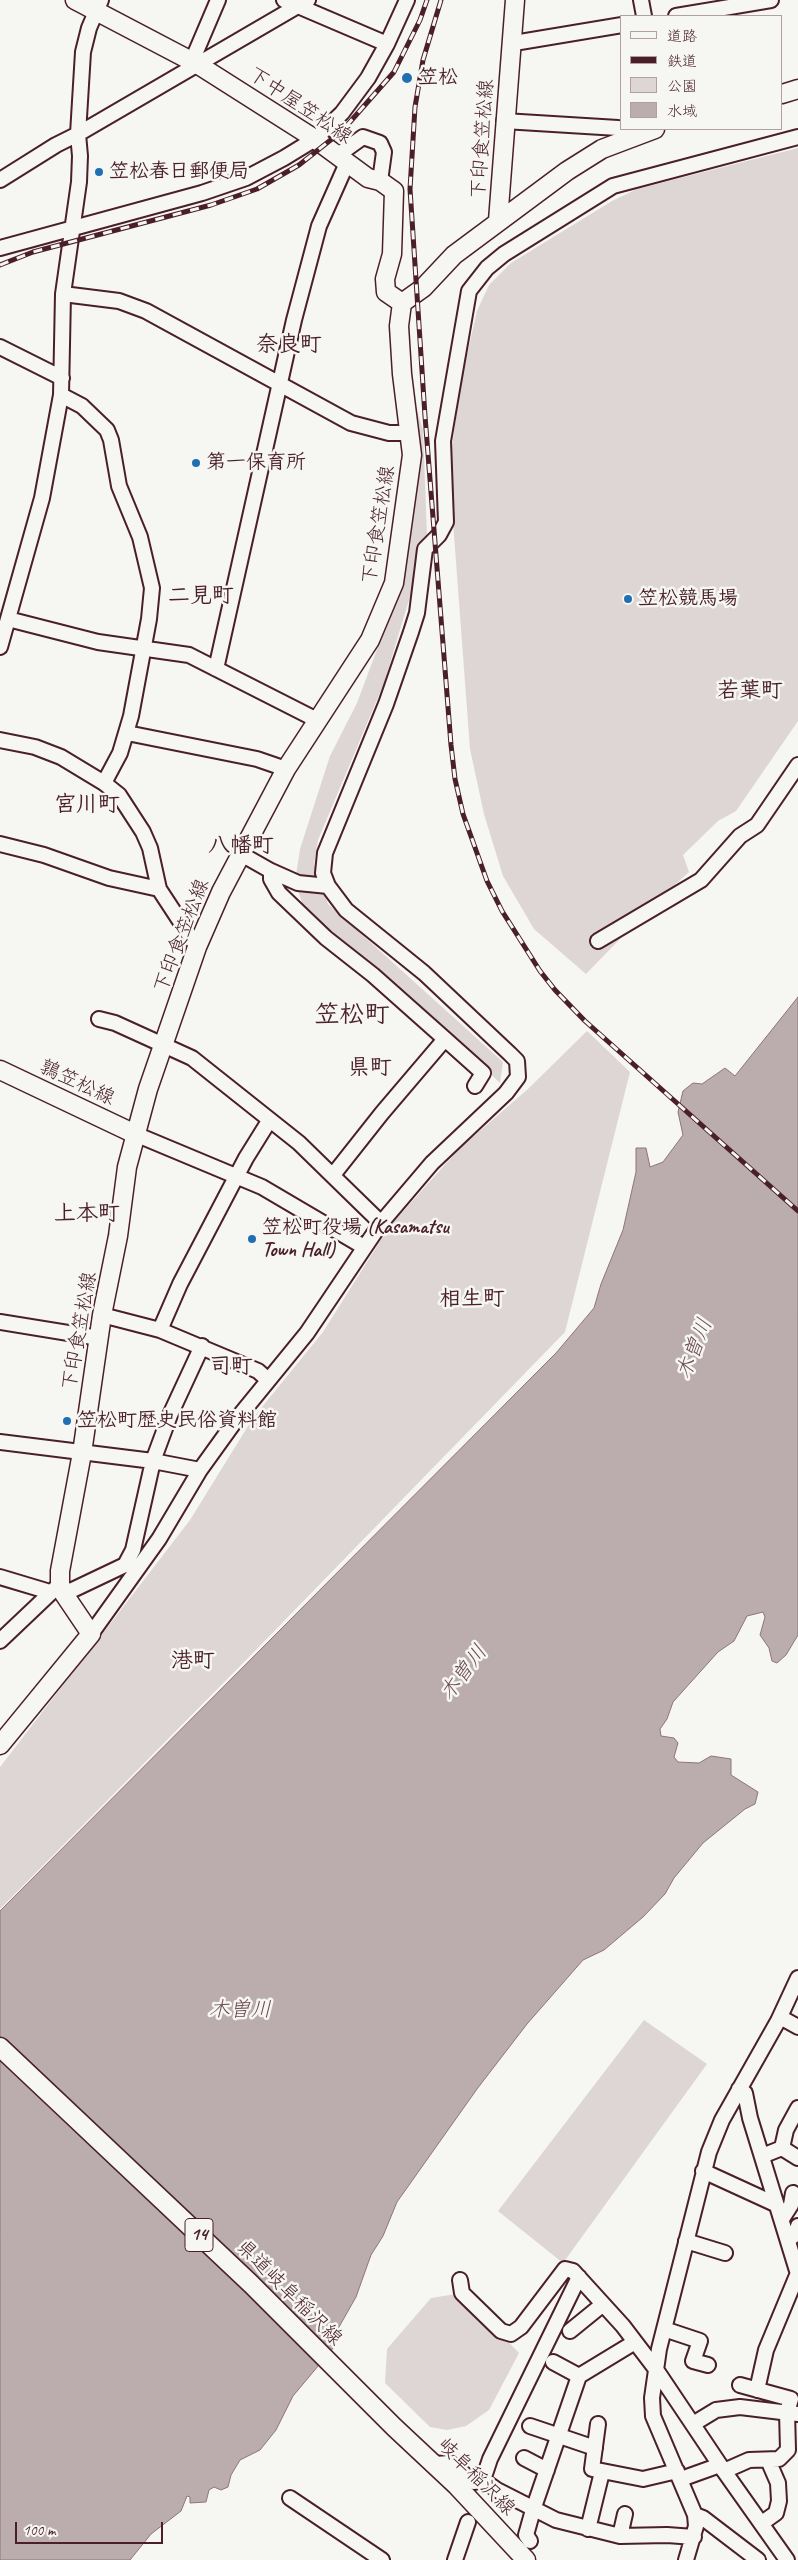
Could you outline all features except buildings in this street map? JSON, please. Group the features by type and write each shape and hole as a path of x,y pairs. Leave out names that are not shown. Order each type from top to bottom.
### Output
{"main road":[{"name":"下中屋笠松線","path":"75,0 99,6 197,64 315,139 368,178 380,181 394,191 392,254 385,280 386,292 402,303"},
{"name":"下印食笠松線","path":"58,1590 82,1453 102,1315 118,1236 127,1167 135,1134 197,947 221,892 286,769 370,640 394,583 412,455 399,326 402,303 424,288 454,255 498,221 504,121 516,0"},
{"path":"783,94 798,89"},
{"path":"498,221 602,148 652,130"},
{"name":"鶉笠松線","path":"0,1071 135,1134"},
{"path":"2,1740 91,1634 58,1590"},
{"name":"県道岐阜稲沢線","path":"0,2047 251,2284 394,2427"},
{"name":"岐阜稲沢線","path":"394,2427 435,2464 526,2560"}],"street":[{"path":"197,64 195,54 218,0"},
{"path":"284,0 303,3 388,44"},
{"path":"0,248 202,194 246,178 315,139 342,113 368,78 388,44 407,0"},
{"path":"641,0 644,15"},
{"path":"682,15 771,0"},
{"path":"0,180 56,145 303,3"},
{"path":"0,647 6,612 42,498 61,395 63,294 73,228 73,212 80,156 78,134 83,52 89,28 99,6"},
{"path":"512,41 520,42 620,25"},
{"path":"504,121 620,129"},
{"path":"624,130 633,136"},
{"path":"216,669 278,384 319,226 343,159 363,137 380,143 384,152 380,181"},
{"path":"91,1634 159,1539 200,1470 268,1380 307,1333 381,1223 432,1163 506,1093 518,1077 517,1061 424,974 346,910 328,886 323,873 326,853 386,704 417,613 425,549 439,535 446,522 443,442 469,291 476,279 504,254 613,186 798,137"},
{"path":"63,294 119,301 146,311 351,424 388,433 409,433"},
{"path":"0,347 62,378"},
{"path":"61,395 82,406 107,430 111,440 119,486 140,537 152,588 144,648 127,733 120,753 104,783"},
{"path":"6,612 98,642 189,655 317,720"},
{"path":"127,733 257,759 286,769"},
{"path":"0,740 35,747 61,757 104,783 124,802 143,832 150,848 159,889 197,947"},
{"path":"598,941 701,880 740,836 757,825 798,765"},
{"path":"0,844 44,855 110,878 159,889"},
{"path":"241,854 271,871 298,883 328,886"},
{"path":"271,871 271,880 279,892 326,938 381,981 483,1074 475,1086"},
{"path":"99,1019 165,1045 192,1058 334,1175 381,1223"},
{"path":"334,1175 382,1113 445,1038"},
{"path":"160,1330 180,1284 246,1158 269,1121"},
{"path":"135,1134 198,1162 238,1176 262,1187 364,1247"},
{"path":"102,1315 160,1330 202,1346 258,1371 268,1380"},
{"path":"0,1322 99,1338"},
{"path":"0,1641 58,1590 125,1565 133,1550 153,1461 170,1416 202,1346"},
{"path":"0,1442 153,1461 200,1470"},
{"path":"0,1577 58,1590"},
{"path":"686,2560 694,2537 695,2515 653,2416 652,2398 655,2368 703,2171 722,2120 780,2017 793,2000 798,1978"},
{"path":"780,2017 798,2027"},
{"path":"740,2089 745,2093 750,2118 775,2204 782,2218 798,2273 766,2350 757,2390"},
{"path":"782,2148 786,2130 798,2108"},
{"path":"762,2156 782,2148"},
{"path":"782,2148 798,2158"},
{"path":"703,2171 775,2204"},
{"path":"782,2218 790,2205 793,2193"},
{"path":"789,2239 796,2234 798,2226"},
{"path":"686,2241 725,2252"},
{"path":"460,2280 462,2293 501,2331 511,2334 522,2327 565,2268 572,2270 635,2342 655,2368 787,2560"},
{"path":"483,2480 490,2459 579,2277"},
{"path":"570,2330 602,2306"},
{"path":"664,2329 700,2341 693,2361 708,2365"},
{"path":"530,2541 526,2535 533,2510 579,2376 635,2342"},
{"path":"552,2362 579,2376"},
{"path":"598,2424 592,2469 602,2472 642,2479 722,2468 749,2460 779,2459 788,2450 793,2413 791,2399 740,2385"},
{"path":"693,2424 716,2410 740,2406 793,2413"},
{"path":"530,2426 595,2448"},
{"path":"524,2458 548,2470"},
{"path":"762,2523 776,2513 779,2501 778,2483 768,2460"},
{"path":"435,2464 450,2463 474,2482 483,2480 533,2510 556,2520 620,2536 667,2535 694,2537"},
{"path":"588,2529 602,2472"},
{"path":"290,2498 367,2556 382,2560"},
{"path":"620,2536 625,2514"},
{"path":"695,2515 703,2518 758,2560 778,2547"},
{"path":"455,2560 468,2522"}],"green space":[{"name":"笠松競馬場","path":"798,148 798,721 736,811 718,821 683,855 689,872 653,905 586,974 534,929 503,876 484,814 470,749 449,468 461,381 477,311 489,285 511,263 612,201 637,189"},
{"path":"411,390 423,430 427,536 418,550 413,569 414,583 384,683 318,840 314,864 328,904 503,1062 500,1083 441,1026 305,911 295,882 300,849 330,756 357,703 400,588"},
{"path":"587,1031 630,1072 565,1332 249,1657 0,1909 0,1767 190,1520 253,1418 323,1332 389,1227 459,1149 528,1089"},
{"path":"644,2020 707,2064 563,2263 498,2211"},
{"path":"462,2293 519,2353 489,2410 466,2426 447,2430 430,2427 385,2383 387,2349 431,2298"}],"water":[{"name":"木曽川","path":"798,997 798,1635 786,1655 777,1663 772,1661 769,1648 760,1635 765,1617 763,1612 747,1616 734,1641 718,1652 673,1702 667,1719 660,1729 661,1736 674,1738 678,1743 674,1757 678,1762 699,1763 711,1756 731,1759 731,1775 758,1792 755,1804 745,1809 703,1843 674,1878 665,1894 643,1917 604,1950 583,1960 527,2024 477,2089 397,2202 383,2236 371,2255 356,2297 331,2341 334,2347 293,2396 276,2430 260,2450 240,2460 231,2475 228,2487 221,2490 214,2487 209,2490 206,2502 190,2503 190,2497 187,2496 181,2511 151,2534 130,2560 0,2560 0,1911 556,1353 594,1308 601,1284 623,1230 636,1172 636,1148 646,1148 650,1167 663,1162 683,1135 678,1112 683,1091 693,1083 702,1084 725,1068 735,1076"}],"railway":[{"path":"0,265 33,252 211,205 257,189 299,165 342,131 394,72 420,20 427,0"},
{"path":"441,0 423,60 415,107 410,189 425,416 451,745 455,779 463,814 487,881 502,911 540,971 555,990 585,1021 798,1211"}],"place":[{"name":"笠松","path":"407,78"},
{"name":"笠松春日郵便局","path":"99,172"},
{"name":"第一保育所","path":"196,463"},
{"name":"笠松競馬場","path":"628,599"},
{"name":"笠松町役場 (Kasamatsu Town Hall)","path":"252,1239"},
{"name":"笠松町歴史民俗資料館","path":"67,1421"}],"district":[{"name":"奈良町","path":"289,345"},
{"name":"二見町","path":"201,596"},
{"name":"若葉町","path":"750,691"},
{"name":"宮川町","path":"87,805"},
{"name":"八幡町","path":"241,846"},
{"name":"笠松町","path":"352,1015"},
{"name":"県町","path":"370,1068"},
{"name":"上本町","path":"87,1214"},
{"name":"相生町","path":"472,1299"},
{"name":"司町","path":"231,1367"},
{"name":"港町","path":"193,1661"}]}
